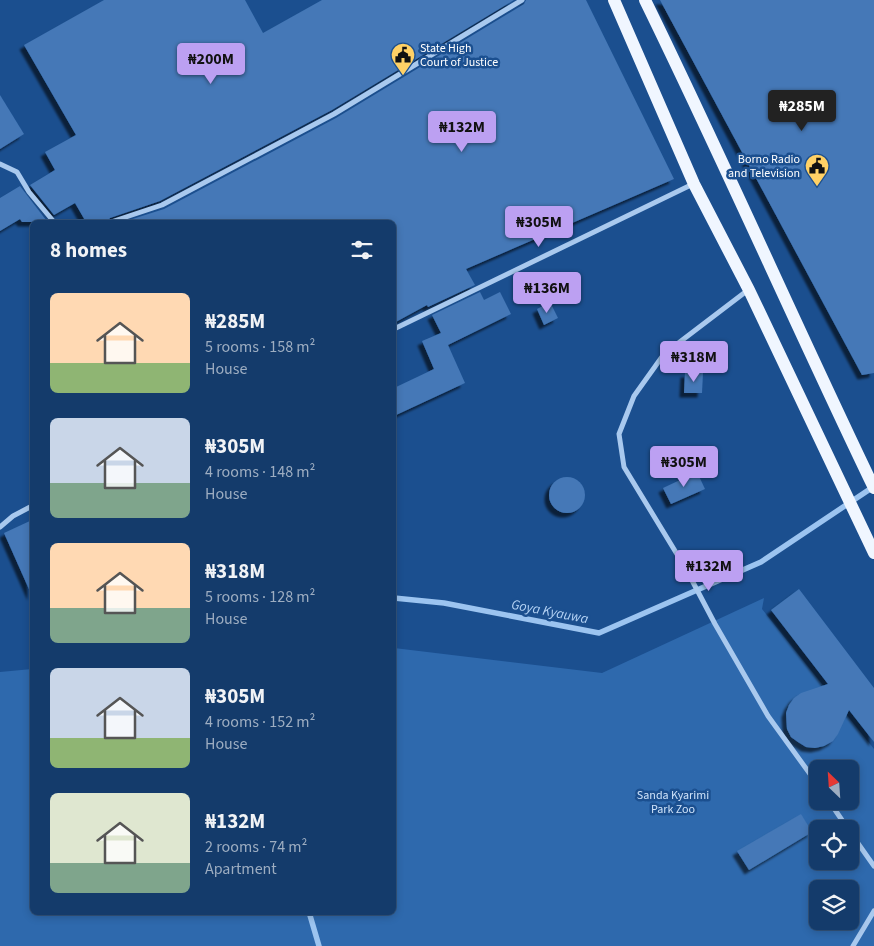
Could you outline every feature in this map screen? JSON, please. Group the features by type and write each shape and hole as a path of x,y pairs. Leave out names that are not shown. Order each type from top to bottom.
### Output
{"main road":[{"path":"614,0 694,184 749,290 874,552"},
{"path":"645,0 701,114 811,358 874,488"}],"street":[{"path":"117,220 162,205 334,114 522,0"},
{"path":"0,164 17,172 29,192 52,220"},
{"path":"396,329 694,184"},
{"path":"749,290 664,354 634,396 619,434 624,467 686,569 768,716 809,773"},
{"path":"0,527 13,516 30,507"},
{"path":"859,844 874,866"},
{"path":"853,946 874,911"}],"green space":[{"name":"Sanda Kyarimi Park Zoo","path":"764,598 762,609 874,749 874,946 0,946 0,672 30,669 30,915 396,915 396,648 602,673"}],"building":[{"path":"104,0 245,0 263,33 322,0 514,0 332,110 160,201 108,220 85,220 75,203 54,215 30,185 55,170 45,152 76,135 24,45"},
{"name":"State High Court of Justice","path":"526,0 586,0 674,179 466,269 475,285 428,307 427,305 396,322 396,220 129,220 164,209 336,118 524,4"},
{"name":"Borno Radio and Television","path":"660,0 874,0 874,373 862,375"},
{"path":"0,95 24,134 0,149"},
{"path":"20,186 46,220 22,222 20,219 0,231 0,198"},
{"path":"480,292 484,300 500,292 511,314 448,345 465,383 396,415 396,387 434,369 422,341 441,333 432,315"},
{"path":"550,302 558,318 544,325 537,309"},
{"path":"685,373 703,373 702,393 684,393"},
{"path":"697,472 705,489 671,504 663,488"},
{"path":"567,477 574,478 580,482 584,488 584,502 580,508 574,512 567,513 560,512 554,508 550,502 549,495 550,488 554,482 560,478"},
{"path":"30,521 30,592 4,533"},
{"path":"799,589 874,688 874,742 849,710 838,734 833,741 824,746 806,747 791,737 787,729 786,713 794,698 801,693 828,684 771,610"},
{"path":"801,814 809,827 809,834 749,870 737,851"}],"waterway":[{"name":"Goya Kyauwa","path":"396,598 444,603 599,633 761,562 873,487"},
{"name":"Goya Kyauwa","path":"310,915 319,946"}],"place":[{"name":"State High Court of Justice","path":"403,76"},
{"name":"Borno Radio and Television","path":"817,187"}]}
